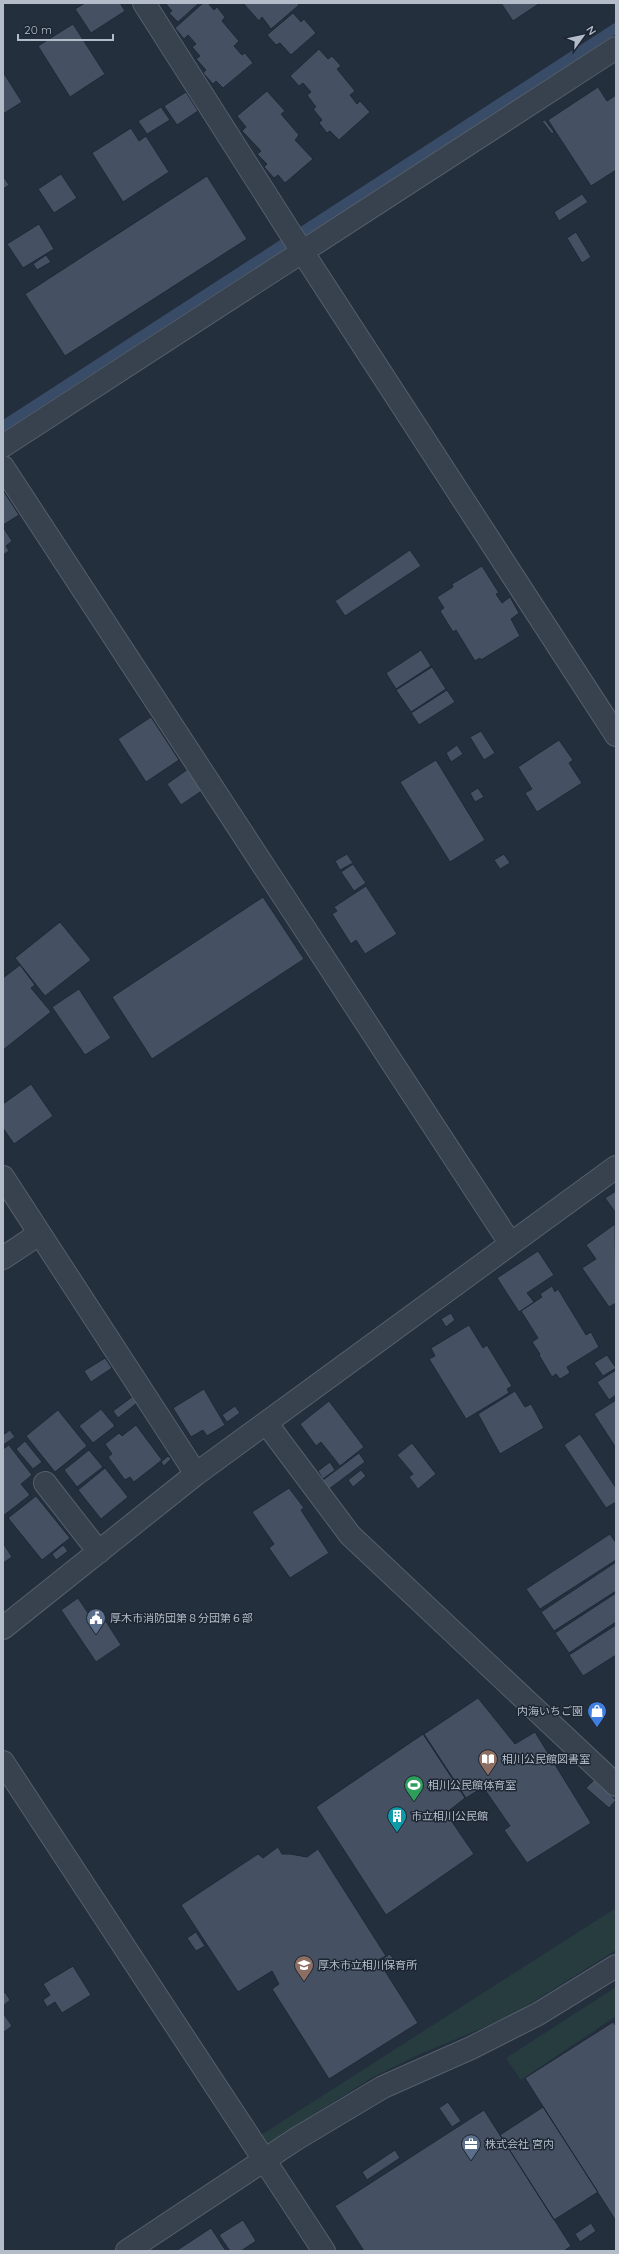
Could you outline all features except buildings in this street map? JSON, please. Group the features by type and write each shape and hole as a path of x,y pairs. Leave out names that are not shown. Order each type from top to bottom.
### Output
{"street":[{"path":"144,3 296,242 616,735"},
{"path":"3,446 296,242 616,48"},
{"path":"3,467 510,1243"},
{"path":"3,1628 196,1474 267,1424 510,1243 616,1168"},
{"path":"3,1177 196,1474"},
{"path":"3,1258 39,1234"},
{"path":"267,1424 350,1535 616,1785"},
{"path":"45,1483 99,1552"},
{"path":"3,1762 324,2251"},
{"path":"127,2251 265,2160 383,2087 471,2048 538,2014 616,1966"}],"green space":[{"path":"616,1908 616,1950 509,2017 420,2054 373,2077 267,2144 262,2143 258,2137"},
{"path":"616,1987 616,2016 521,2080 506,2058"}],"waterway":[{"path":"3,426 616,28"}],"place":[{"name":"厚木市消防団第８分団第６部","path":"96,1635"},
{"name":"内海いちご園","path":"597,1728"},
{"name":"相川公民館図書室","path":"488,1776"},
{"name":"相川公民館体育室","path":"414,1802"},
{"name":"市立相川公民館","path":"397,1833"},
{"name":"厚木市立相川保育所","path":"304,1982"},
{"name":"株式会社 宮内","path":"471,2161"}]}
